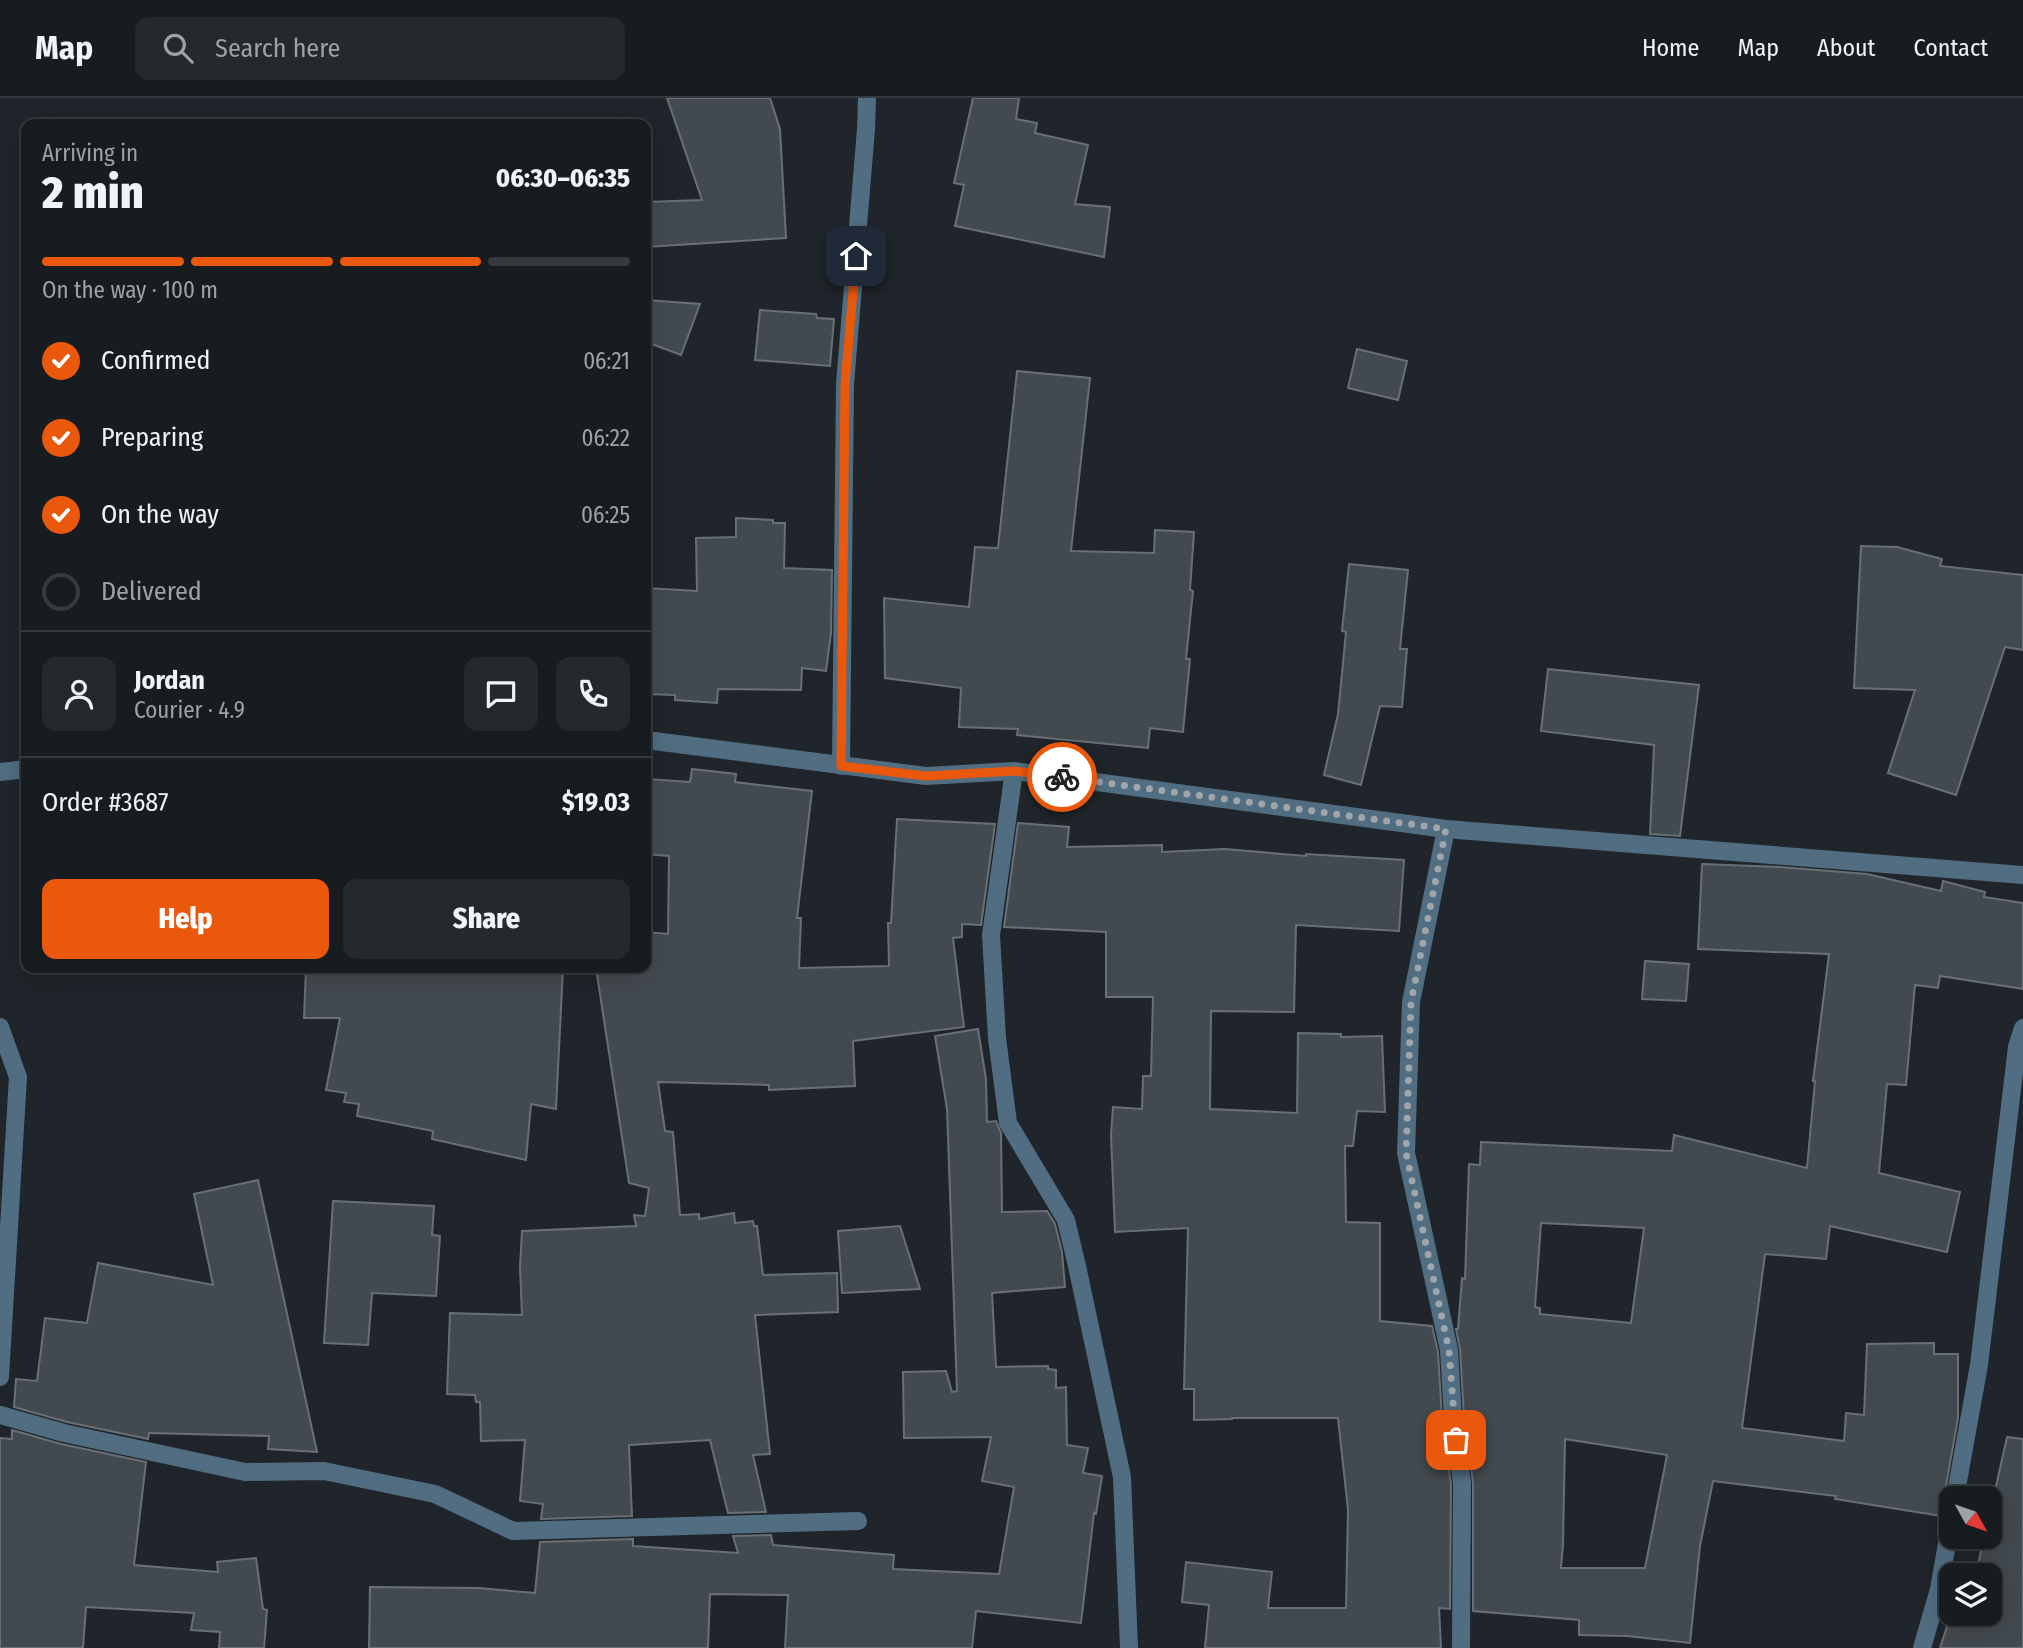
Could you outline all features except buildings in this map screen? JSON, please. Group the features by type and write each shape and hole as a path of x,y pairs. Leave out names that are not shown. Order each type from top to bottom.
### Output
{"street":[{"path":"841,766 845,384 867,98"},
{"path":"651,741 926,776 1014,771 1446,829 2023,875"},
{"path":"0,772 21,770"},
{"path":"1014,771 991,935 998,1050 1008,1123 1066,1220 1077,1266 1122,1477 1129,1648"},
{"path":"1446,829 1411,1002 1406,1153 1449,1350 1453,1418 1462,1483 1461,1648"},
{"path":"0,1027 18,1077 0,1377"},
{"path":"1957,1486 1979,1365 2017,1046 2023,1028"},
{"path":"0,1416 64,1433 245,1472 324,1471 435,1494 513,1531 858,1521"},
{"path":"1922,1648 1939,1589 1946,1549"}],"way so far":[{"path":"1062,777 1446,829 1411,1002 1406,1153 1449,1350 1456,1440"}],"route":[{"path":"856,256 845,384 841,766 926,776 1014,771 1062,777"}]}
